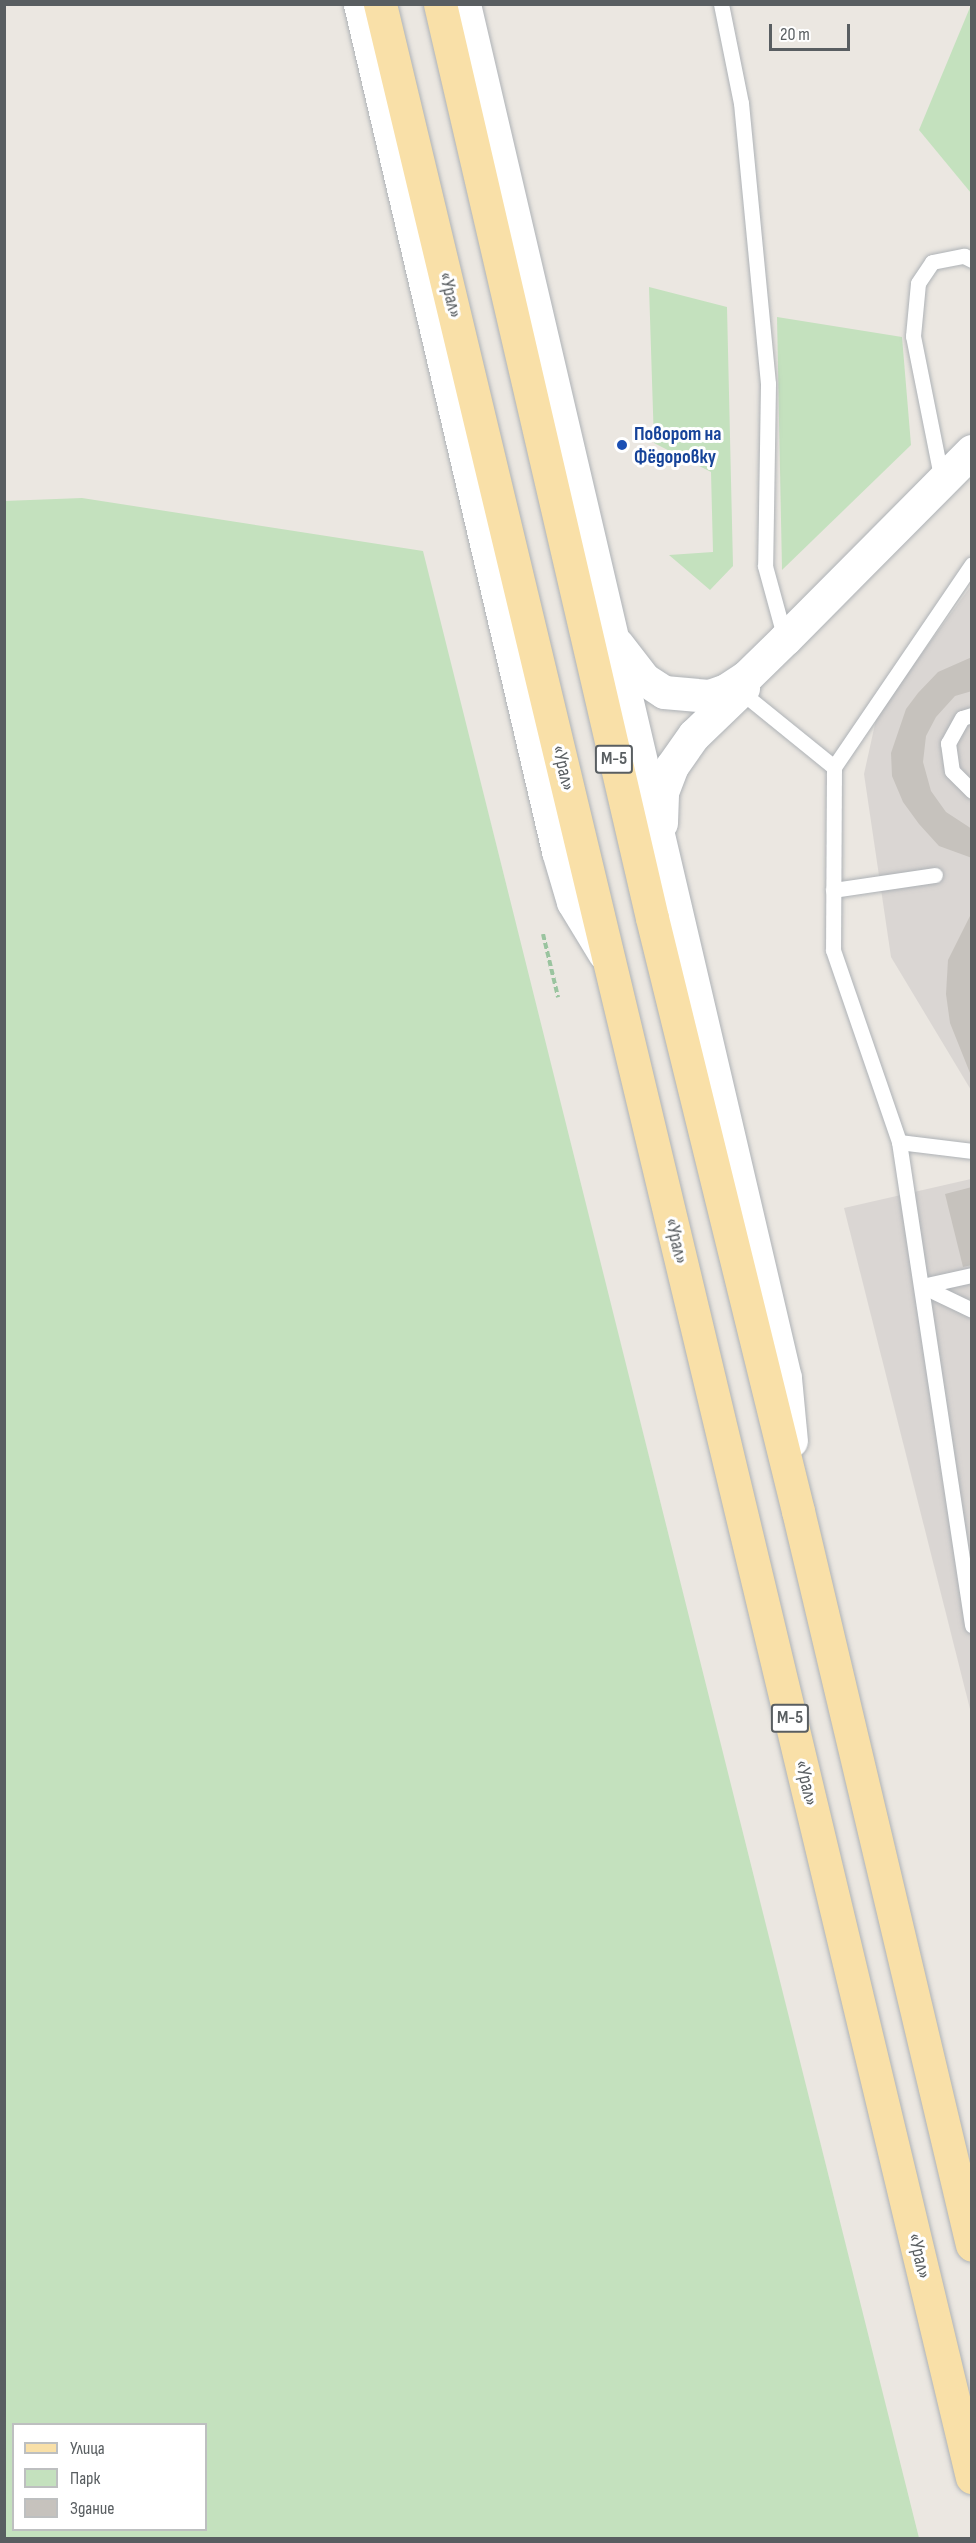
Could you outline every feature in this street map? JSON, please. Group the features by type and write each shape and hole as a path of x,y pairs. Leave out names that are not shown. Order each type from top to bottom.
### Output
{"main road":[{"name":"«Урал»","path":"380,4 972,2477"},
{"name":"М-5","path":"440,4 652,918 798,1511 972,2245"}],"street":[{"path":"360,4 558,851 573,902 609,960"},
{"path":"464,4 785,1378 798,1511"},
{"path":"611,634 644,679 664,692 686,697 709,696 726,690 746,677 972,451"},
{"path":"667,880 660,822 662,792 672,766 694,735 740,691 785,639"}],"lane":[{"path":"721,4 741,103 766,360 765,566 785,639"},
{"path":"942,481 913,336 918,283 932,262 964,256 972,261"},
{"path":"972,564 834,767 833,890 833,950 899,1142 904,1194 922,1286 972,1626"},
{"path":"740,691 834,767"},
{"path":"972,715 962,718 948,743 952,771 972,791"},
{"path":"833,890 935,875"},
{"path":"899,1142 972,1151"},
{"path":"922,1286 972,1275"},
{"path":"922,1286 972,1310"}],"path":[{"path":"543,934 558,997"}],"shaded area":[{"path":"971,586 971,1090 891,957 864,774 877,715"},
{"path":"971,1179 971,1713 844,1208"}],"green space":[{"path":"971,5 972,193 919,130"},
{"path":"649,287 727,307 733,566 710,590 669,555 713,552 711,472 654,443"},
{"path":"777,317 902,337 911,445 782,570"},
{"path":"82,498 423,551 919,2538 5,2538 4,501"}],"building":[{"path":"972,657 972,691 955,696 936,717 926,736 923,762 931,791 946,812 972,829 972,858 939,846 919,824 903,802 892,776 891,753 906,709 918,693 938,672"},
{"path":"972,912 972,1073 970,1073 950,1023 946,994 948,960"},
{"path":"972,1187 972,1265 963,1267 945,1194"}],"place":[{"name":"Поворот на Фёдоровку","path":"622,445"}]}
